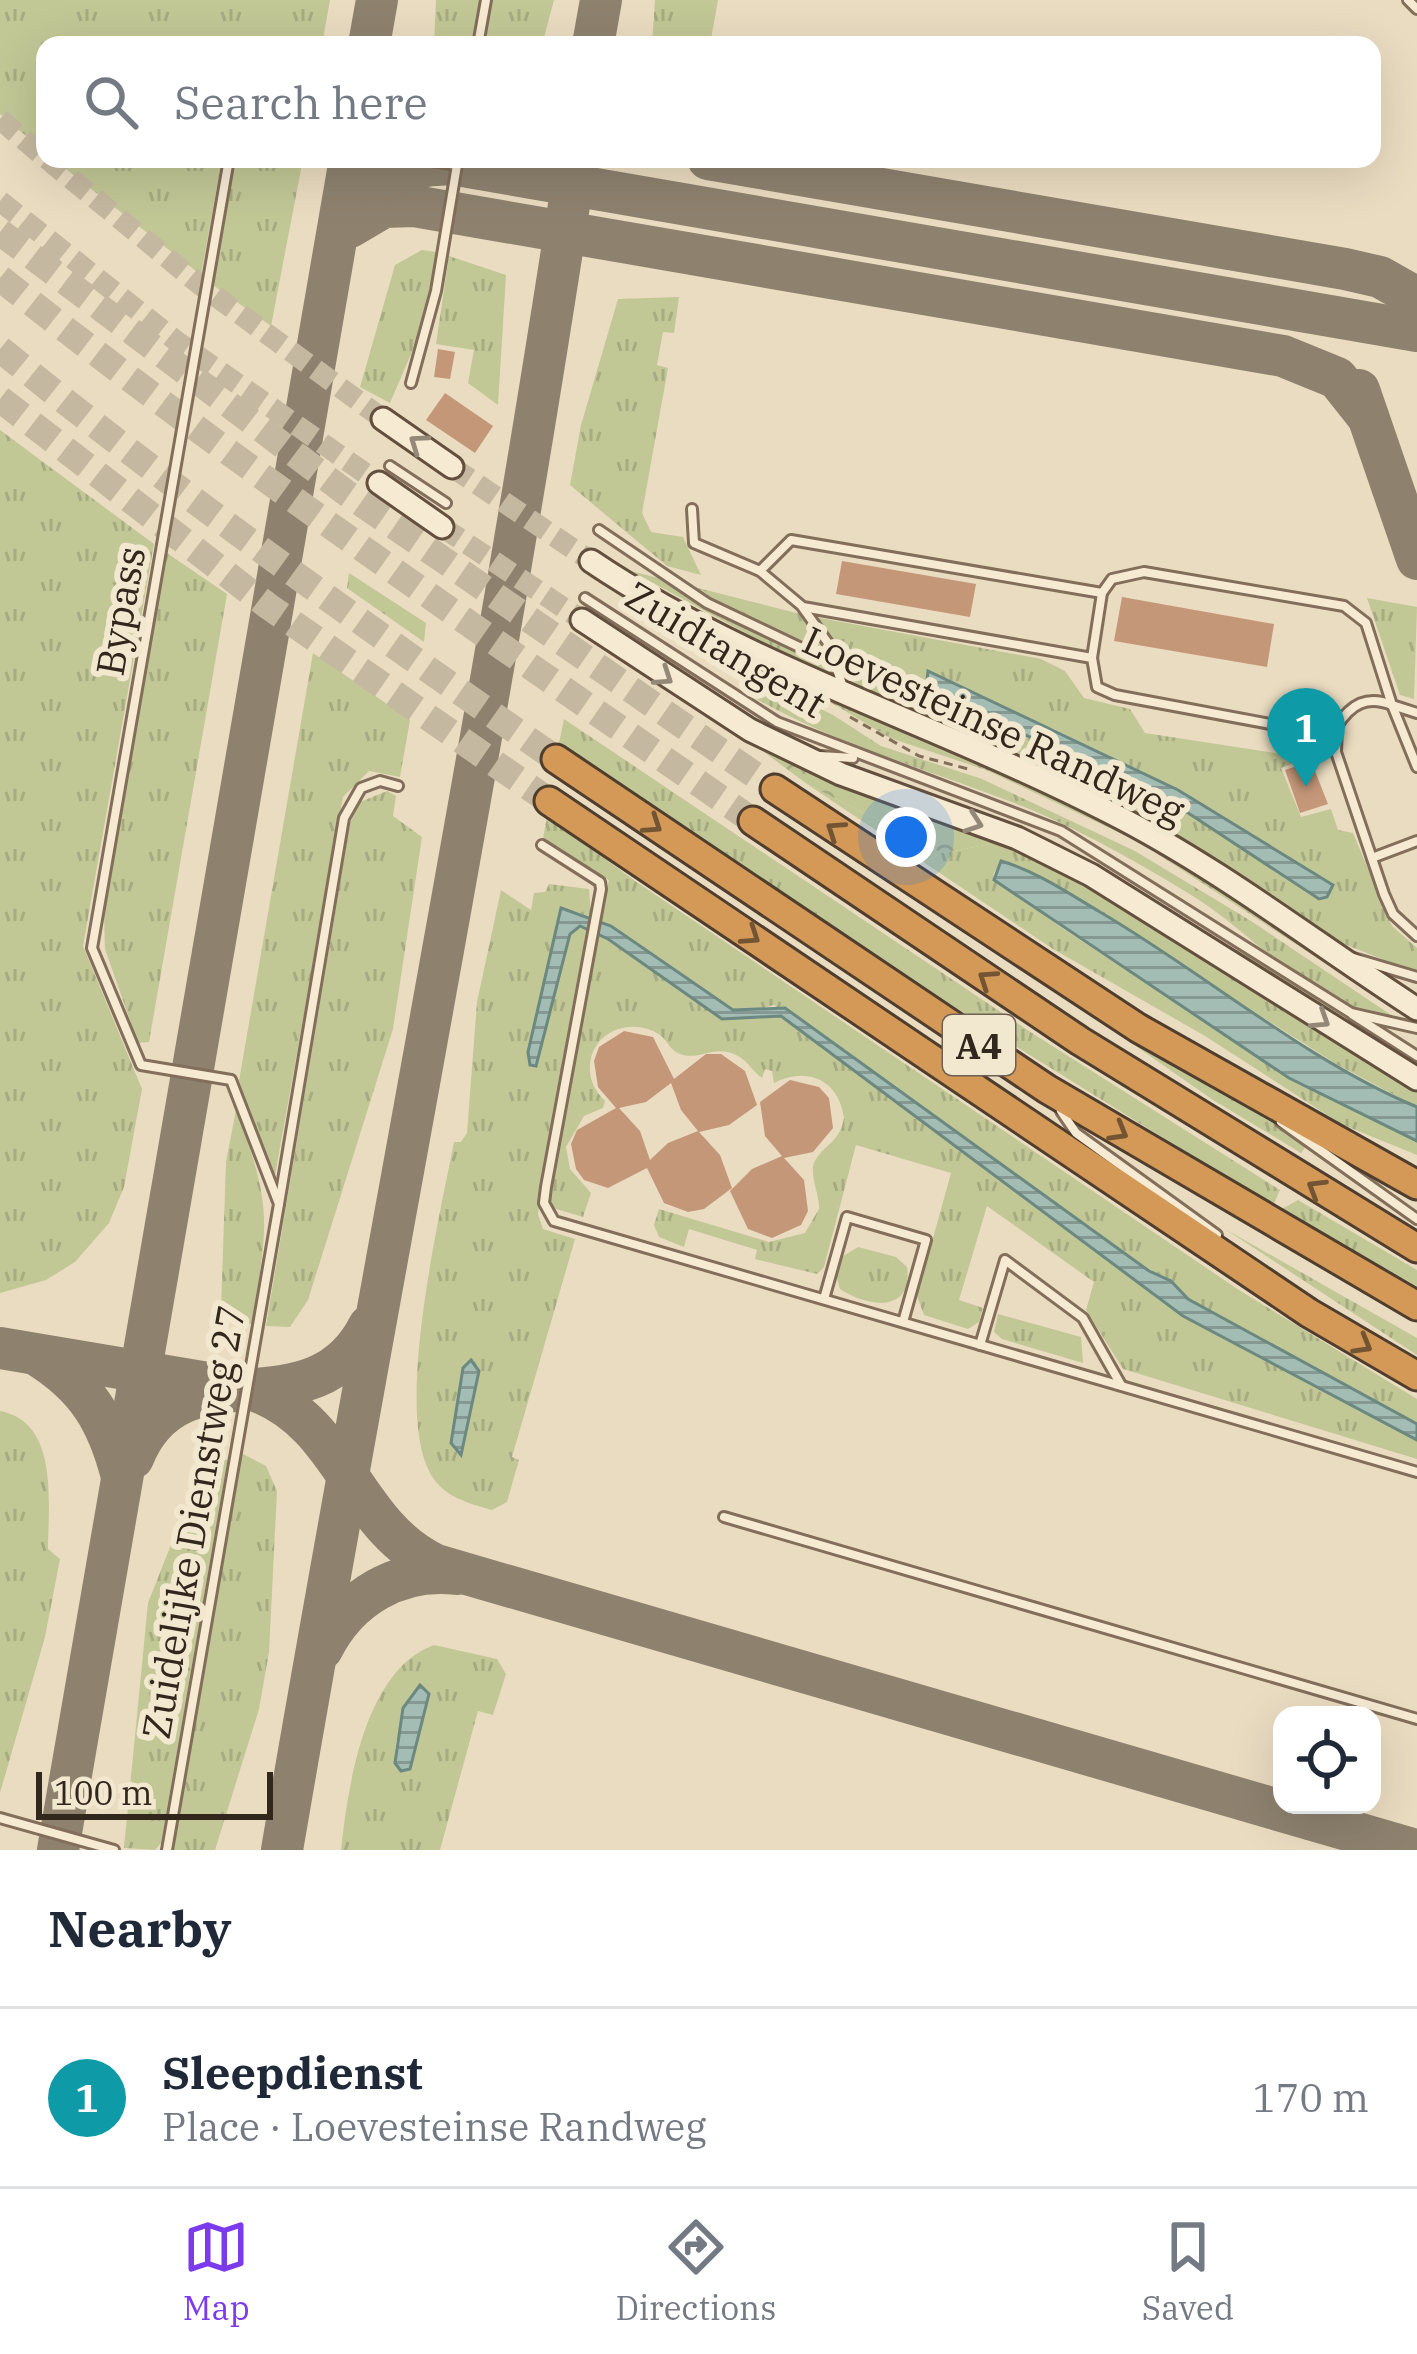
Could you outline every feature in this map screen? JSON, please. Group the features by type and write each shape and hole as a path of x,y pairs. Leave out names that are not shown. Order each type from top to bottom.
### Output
{"highway":[{"name":"A4","path":"556,759 1047,1089 1417,1306"},
{"name":"A4","path":"775,789 1002,941 1248,1093 1417,1185"},
{"name":"A4","path":"549,801 1309,1313 1417,1376"},
{"name":"A4","path":"754,821 1080,1041 1417,1248"}],"street":[{"path":"383,419 452,467"},
{"path":"385,474 442,526"},
{"name":"Loevesteinse Randweg","path":"591,561 685,619 840,701 1108,811 1344,956 1354,969 1417,1009"},
{"path":"584,609 679,687 800,755 892,795 1017,838 1090,874 1417,1079"}],"lane":[{"path":"480,36 486,0"},
{"path":"1408,0 1417,9"},
{"name":"Bypass","path":"227,168 92,948 141,1065 231,1080 279,1204"},
{"path":"410,383 436,291 456,168"},
{"path":"385,474 446,502"},
{"path":"692,509 694,543 701,549 736,556 802,607 837,665 840,701"},
{"path":"599,530 707,603 837,665"},
{"path":"760,571 791,541 1102,593"},
{"path":"1335,736 1114,695 1096,687 1092,658 1102,593 1112,579 1144,572 1344,606 1366,622 1417,766"},
{"path":"802,607 1092,658"},
{"name":"Zuidtangent","path":"584,609 777,722 1061,830 1352,1013 1417,1028"},
{"path":"1417,713 1368,700 1345,713 1335,736 1393,914 1417,936"},
{"path":"800,755 865,758"},
{"name":"Zuidelijke Dienstweg 27","path":"167,1850 344,818 361,788 393,784"},
{"path":"1372,858 1417,842"},
{"path":"542,844 600,882 546,1187 547,1214 1417,1472"},
{"path":"1344,956 1417,977"},
{"path":"1352,1013 1417,1056"},
{"path":"1047,1089 1076,1133 1258,1265 1309,1313"},
{"path":"1248,1093 1296,1135 1417,1219"},
{"path":"824,1299 847,1217 926,1240 903,1322"},
{"path":"980,1345 1005,1260 1083,1318 1121,1386"},
{"path":"724,1517 1417,1719"},
{"path":"0,1818 114,1850"}],"path":[{"name":"Loevesteinse Randweg","path":"840,701 919,756 989,777"}],"green space":[{"path":"0,0 330,0 324,36 36,36 36,144 0,114"},
{"path":"436,0 480,0 474,36 434,36"},
{"path":"492,0 554,0 544,36 486,36"},
{"path":"655,0 718,0 712,36 653,36"},
{"path":"64,168 220,168 201,275"},
{"path":"234,168 301,168 271,326 213,285"},
{"path":"422,250 436,252 427,317 390,403 360,387 395,265"},
{"path":"449,256 506,275 498,405 468,383 474,350 436,344"},
{"path":"679,297 674,333 663,332 657,365 668,368 642,513 651,532 683,537 701,575 667,566 570,485 581,425 618,299"},
{"path":"0,430 154,544 83,946 142,1089 124,1187 109,1223 75,1262 46,1280 0,1293"},
{"path":"167,553 227,594 149,1042 138,1043 105,949 104,916"},
{"path":"631,571 804,615 1041,659 1065,671 1084,698 1130,709 1145,733 1307,758 1281,768 1301,817 1331,809 1338,830 1353,833 1392,926 1417,948 1417,973 1334,940 1152,826 836,682","holes":["926,689 1054,729 1179,790 1332,885 1319,899 1173,803"]},
{"path":"349,573 426,623 424,642 347,588"},
{"path":"1367,598 1417,607 1414,699 1400,695"},
{"path":"673,626 1142,837 1417,1013 1417,1023 1139,842 986,770 890,738 837,706"},
{"path":"313,653 410,720 400,777 369,771 343,797 274,1181 239,1081"},
{"path":"762,680 833,715 881,746 982,779 1135,851 1251,921 1397,1019 1369,1015 1316,990 1196,898 1076,830 821,731 753,697"},
{"path":"564,719 1035,1035 1280,1190 1273,1206 988,1029 559,743"},
{"path":"760,749 869,797 1002,842 942,853 807,784"},
{"path":"807,784 942,853 1002,842 1142,913 1417,1089 1417,1107 1338,1065 1041,877 1001,861 993,875 1059,926 1290,1078 1417,1141 1417,1155 1341,1124 1205,1036 1053,949"},
{"path":"387,791 396,796 393,816 422,837 393,1029 308,1300 290,1327 266,1326 350,823 360,802"},
{"path":"547,816 635,881 1239,1290 1417,1399 1417,1424 1188,1299 1171,1281 1149,1271 774,1005 746,1013 733,1010 600,921 609,880 543,839"},
{"path":"549,884 589,889 591,917 574,911 528,1052 536,1066 570,934 580,926 588,931 538,1214 543,1229 575,1239 512,1457 519,1460 507,1502 492,1510 449,1493 430,1473 420,1443 418,1359 454,1142 461,1142 467,1133 477,1002 501,890 531,910 534,893 545,892"},
{"path":"598,934 722,1019 774,1014 789,1022 1183,1316 1417,1440 1417,1459 1123,1369 1086,1310 1094,1282 987,1206 959,1300 983,1308 979,1322 968,1329 924,1315 917,1296 951,1173 856,1145 824,1267 817,1274 755,1259 757,1250 689,1229 684,1247 659,1237 654,1225 659,1209 769,1242 805,1233 819,1209 814,1164 842,1126 836,1094 809,1077 774,1083 772,1071 765,1069 762,1078 734,1054 680,1054 660,1035 640,1027 619,1029 601,1039 590,1070 594,1087 605,1101 603,1108 584,1116 566,1147 570,1169 591,1193 583,1217 553,1208 549,1197"},
{"path":"1239,947 1417,1061 1417,1069 1235,954"},
{"path":"1054,989 1311,1139 1301,1153 1213,1100"},
{"path":"236,1110 256,1170 264,1216 252,1324 233,1320 221,1309 226,1162"},
{"path":"1298,1200 1417,1270 1417,1286 1280,1210"},
{"path":"1225,1229 1417,1338 1417,1355"},
{"path":"858,1247 896,1257 907,1267 907,1282 896,1299 876,1303 840,1289 836,1275 840,1258"},
{"path":"998,1314 1081,1337 1083,1363 1002,1339 994,1332"},
{"path":"0,1411 19,1418 42,1448 49,1489 48,1549 60,1559 45,1637 0,1793"},
{"path":"241,1453 266,1466 277,1491 269,1652 259,1709 215,1850 173,1850"},
{"path":"228,1459 161,1843 155,1850 124,1848 148,1603 195,1484 206,1470"},
{"path":"434,1645 497,1659 506,1674 493,1715 478,1711 440,1850 341,1850 364,1732 391,1678 410,1658","holes":["420,1685 429,1694 410,1769 402,1771 395,1763 396,1742"]}],"water":[{"path":"928,671 1178,790 1333,885 1327,897 1319,899 1173,803 926,689"},
{"path":"1001,861 1064,890 1336,1066 1417,1107 1417,1141 1289,1078 994,880"},
{"path":"561,908 611,926 733,1010 785,1008 1149,1271 1171,1281 1188,1299 1417,1424 1417,1440 1183,1316 781,1016 722,1019 608,939 580,926 570,934 536,1066 530,1065 528,1052"},
{"path":"471,1360 479,1371 461,1455 451,1443 463,1368"},
{"path":"420,1685 429,1694 410,1769 401,1771 395,1763 403,1708"}],"building":[{"path":"438,349 455,352 450,379 434,377"},
{"path":"445,393 493,426 475,453 426,420"},
{"path":"842,561 976,584 970,617 836,594"},
{"path":"1122,597 1274,624 1267,667 1114,641"},
{"path":"1311,761 1328,804 1300,813 1285,770"},
{"path":"624,1031 653,1037 674,1079 706,1054 721,1054 745,1071 757,1105 729,1125 699,1132 720,1155 732,1188 704,1209 688,1212 664,1203 647,1168 608,1188 584,1180 576,1169 571,1144 577,1130 616,1108 598,1087 594,1061 599,1047","holes":["671,1083 681,1110 698,1131 668,1143 650,1160 640,1131 619,1108 646,1102"]},
{"path":"790,1080 819,1087 829,1098 833,1128 813,1152 784,1158 804,1180 808,1211 801,1225 772,1238 748,1229 730,1191 752,1169 782,1156 765,1136 760,1102"}],"taxiway":[{"path":"371,36 377,0"},
{"path":"595,36 601,0"},
{"path":"58,1850 348,168"},
{"path":"341,229 375,187 417,168"},
{"path":"474,168 1417,331"},
{"path":"282,1850 508,583 575,168"},
{"path":"760,168 1345,269 1380,277 1417,298"},
{"path":"350,227 384,207 414,206 1283,356 1337,378 1368,417"},
{"path":"1359,390 1417,559"},
{"path":"133,1458 154,1423 182,1403 315,1377 344,1359 369,1326"},
{"path":"0,1348 256,1391 286,1406 310,1427 385,1526 436,1565 1416,1850"},
{"path":"40,1357 71,1380 93,1406 121,1473"},
{"path":"322,1649 346,1614 378,1589 415,1575 457,1574"}],"tunnel":[{"path":"0,119 36,150"},
{"path":"58,168 199,284 383,419"},
{"path":"0,201 175,340 379,483"},
{"path":"0,232 345,492 775,789"},
{"path":"0,278 278,488 753,821"},
{"path":"0,349 205,508 556,759"},
{"path":"0,399 268,606 549,801"},
{"path":"452,467 591,561"},
{"path":"442,527 582,620"}],"place":[{"name":"Sleepdienst","path":"1306,787"}]}
